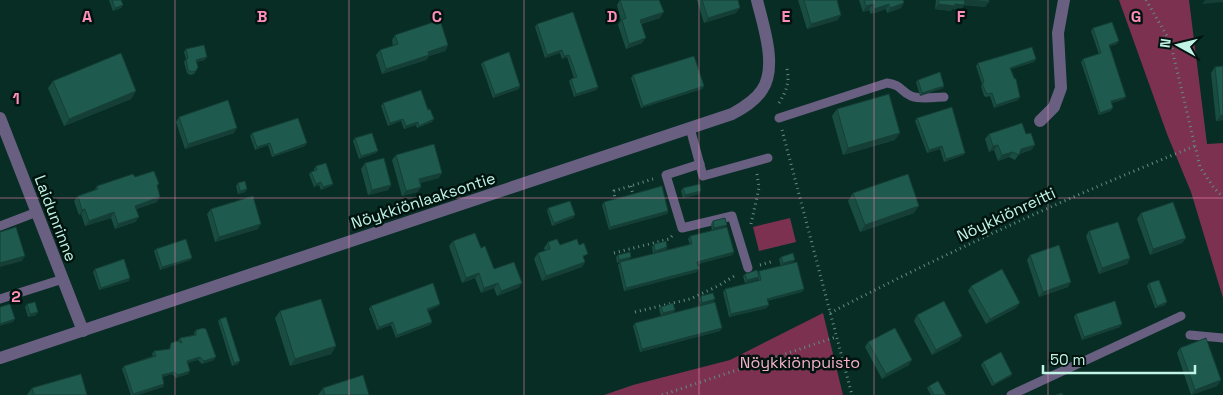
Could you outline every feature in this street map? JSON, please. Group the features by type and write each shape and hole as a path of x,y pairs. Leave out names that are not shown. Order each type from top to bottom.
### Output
{"street":[{"name":"Nöykkiönlaaksontie","path":"0,358 732,114 749,104 763,90 768,76 770,61 768,46 757,0"},
{"path":"1040,121 1054,107 1061,88 1058,33 1064,0"},
{"name":"Laidunrinne","path":"0,118 82,331"}],"lane":[{"path":"779,118 887,83 897,84 909,95 917,98 944,97"},
{"path":"690,128 703,176 768,158"},
{"path":"700,164 666,175 682,228 732,216 748,268"},
{"path":"0,226 37,212"},
{"path":"0,299 63,279"},
{"path":"1011,395 1181,316"},
{"path":"1190,335 1223,338"}],"path":[{"path":"1146,0 1170,41 1200,167 1214,188 1223,197"},
{"path":"779,118 852,395"},
{"name":"Nöykkiönreitti","path":"830,313 902,276 1009,226 1196,146"},
{"path":"738,235 748,231 751,224 759,188 755,161"},
{"path":"615,201 614,191 666,175"},
{"path":"632,186 634,196"},
{"path":"614,254 668,239 682,228"},
{"path":"635,312 690,299 718,286 748,268"},
{"path":"662,395 836,337"}],"green space":[{"path":"1119,0 1189,0 1207,144 1223,143 1223,298 1191,192 1167,134"},
{"path":"790,218 796,242 759,251 753,227"},
{"name":"Nöykkiönpuisto","path":"823,313 843,395 604,395 633,385 730,360"}],"building":[{"path":"112,0 121,0 123,5 115,8"},
{"path":"620,0 659,0 664,12 640,20 646,38 629,44 622,20 626,18"},
{"path":"702,0 738,0 740,8 708,18"},
{"path":"804,0 837,0 841,15 811,24"},
{"path":"864,0 903,0 904,3 890,8 889,4 874,9 873,4 866,6"},
{"path":"939,0 965,0 964,5 955,4 955,6 938,4"},
{"path":"971,0 989,0 989,2"},
{"path":"573,12 598,87 576,94 571,79 577,77 569,55 564,56 562,50 547,55 537,24"},
{"path":"440,20 448,45 428,52 429,55 386,69 380,50 398,44 395,35"},
{"path":"1112,22 1119,41 1109,45 1126,97 1111,101 1113,108 1100,113 1083,59 1101,53 1093,28"},
{"path":"204,45 207,57 196,60 198,67 196,71 188,70 186,49"},
{"path":"1032,47 1036,59 1010,68 1016,79 1020,97 996,105 992,93 986,93 978,63"},
{"path":"509,52 520,86 495,95 483,62"},
{"path":"121,53 136,91 69,119 53,81"},
{"path":"694,56 704,86 643,106 633,75"},
{"path":"1223,66 1223,115 1220,116 1215,67"},
{"path":"940,72 944,86 922,93 918,80"},
{"path":"421,90 428,110 430,109 434,119 419,126 418,122 406,126 403,119 390,123 383,103"},
{"path":"889,94 900,133 848,148 837,109"},
{"path":"228,100 237,128 188,144 179,117"},
{"path":"952,107 965,153 946,159 942,146 929,150 917,118"},
{"path":"298,118 307,143 274,155 270,143 257,147 252,133"},
{"path":"1022,123 1026,134 1031,133 1035,145 1021,149 1019,155 1013,152 1002,155 998,145 993,146 989,134"},
{"path":"372,133 378,151 361,156 355,138"},
{"path":"434,144 442,173 419,179 421,187 406,191 396,155"},
{"path":"384,158 391,185 372,190 365,163"},
{"path":"326,163 333,184 323,187 321,182 316,184 311,172 317,170 316,166"},
{"path":"154,171 159,184 157,185 160,197 135,206 139,217 118,224 114,212 89,221 85,209 82,210 78,196 98,189 97,186 133,174 135,177"},
{"path":"908,174 919,206 865,225 853,193"},
{"path":"245,181 247,189 240,191 238,183"},
{"path":"700,184 701,191 685,195 683,188"},
{"path":"662,186 668,211 610,227 604,202"},
{"path":"253,196 261,224 219,237 211,209"},
{"path":"570,201 575,215 554,223 548,208"},
{"path":"1173,202 1186,238 1153,249 1141,213"},
{"path":"725,218 727,225 714,228 713,221"},
{"path":"1118,222 1130,258 1102,268 1089,231"},
{"path":"16,227 25,256 0,263 0,232"},
{"path":"727,227 734,252 697,262 699,269 626,288 620,262 692,244 690,236"},
{"path":"475,233 481,248 485,246 494,269 514,262 522,283 501,291 498,283 484,288 479,273 466,278 453,241"},
{"path":"186,239 192,258 162,267 156,249"},
{"path":"557,239 560,245 577,239 579,245 584,243 588,254 583,256 585,262 546,276 538,253 550,249 548,242"},
{"path":"666,241 667,247 655,251 654,244"},
{"path":"1059,245 1071,282 1043,292 1030,255"},
{"path":"630,252 631,257 619,260 618,255"},
{"path":"793,253 795,260 783,263 781,257"},
{"path":"124,259 130,278 101,288 95,269"},
{"path":"797,262 804,289 767,299 769,305 731,314 725,289 761,280 759,271"},
{"path":"1002,269 1020,303 990,319 971,286"},
{"path":"757,270 759,277 747,280 745,274"},
{"path":"1159,280 1167,302 1157,306 1149,283"},
{"path":"433,283 440,304 427,309 432,322 397,335 393,322 379,327 371,306"},
{"path":"713,293 715,299 702,303 701,296"},
{"path":"321,299 336,346 295,359 280,311"},
{"path":"944,301 962,336 936,350 917,315"},
{"path":"1115,301 1122,324 1084,337 1076,314"},
{"path":"35,302 38,312 30,314 27,304"},
{"path":"715,302 722,328 642,349 635,323"},
{"path":"673,303 675,310 663,313 661,307"},
{"path":"10,304 15,319 0,324 0,307"},
{"path":"226,317 240,361 234,363 220,319"},
{"path":"895,328 912,360 886,374 868,342"},
{"path":"206,329 216,357 204,361 200,357 187,361 190,371 178,375 174,372 162,375 164,384 133,394 124,366 156,356 154,351 170,349 171,343 177,341 182,343 180,338 196,335 196,330"},
{"path":"1206,338 1221,380 1195,390 1180,348"},
{"path":"1001,352 1012,374 994,384 983,362"},
{"path":"81,374 87,395 34,395 32,388"},
{"path":"363,375 369,395 325,395 323,388"},
{"path":"938,381 946,395 934,395 929,386"}]}
